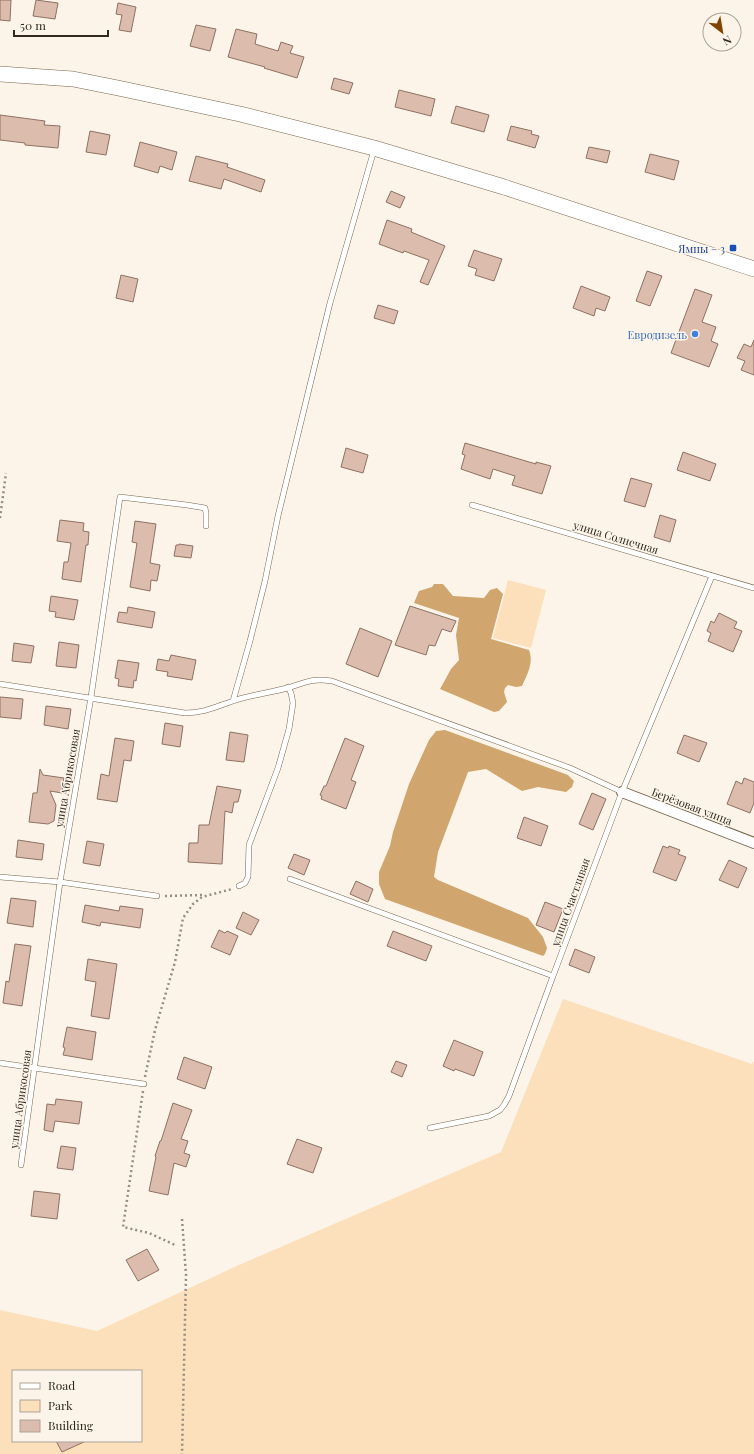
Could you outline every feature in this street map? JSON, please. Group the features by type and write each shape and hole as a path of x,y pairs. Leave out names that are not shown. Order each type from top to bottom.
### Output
{"main road":[{"path":"0,74 73,79 240,114 374,148 504,186 754,269"}],"street":[{"name":"Берёзовая улица","path":"622,792 754,843"}],"lane":[{"path":"233,701 263,588 278,516 327,317 374,148"},
{"name":"улица Абрикосовая","path":"21,1165 60,882 91,697 120,497 204,508 206,513 206,526"},
{"name":"улица Солнечная","path":"472,505 754,588"},
{"name":"улица Счастливая","path":"430,1128 488,1116 497,1112 504,1105 513,1086 622,792 712,576"},
{"path":"0,684 91,697 185,713 197,713 233,701 311,680 321,679 332,681 570,768 622,792"},
{"path":"239,886 245,882 248,877 248,850 250,841 278,768 289,729 293,703 288,687"},
{"path":"0,877 60,882 157,896"},
{"path":"290,880 553,976"},
{"path":"0,1063 144,1084"}],"path":[{"path":"0,518 6,473"},
{"path":"157,896 206,895 239,886"},
{"path":"175,1245 149,1233 123,1227 144,1084 154,1030 175,962 183,918 192,904 206,895"},
{"path":"182,1219 186,1275 182,1454"}],"green space":[{"path":"508,580 546,590 531,648 493,638"},
{"path":"563,999 752,1064 754,1061 754,1454 0,1454 0,1310 97,1331 239,1265 501,1152"}],"shaded area":[{"path":"434,584 443,584 453,596 484,598 490,590 497,588 503,594 491,639 529,650 531,660 522,686 516,687 508,685 505,688 504,692 507,702 499,711 494,712 440,689 451,669 459,660 456,635 459,618 414,603 419,591 432,587"},
{"path":"445,730 568,775 574,781 572,787 566,792 538,787 522,791 486,769 468,772 438,852 434,877 528,918 543,937 547,948 543,956 385,899 379,884 379,872 390,846 393,832 409,784 429,740 436,731"}],"building":[{"path":"0,0 11,0 10,21 0,20"},
{"path":"36,0 58,3 55,19 33,16"},
{"path":"118,3 136,7 131,32 119,30 122,15 116,14"},
{"path":"196,25 216,29 210,51 190,46"},
{"path":"236,29 257,34 255,44 278,51 281,42 293,46 290,53 304,57 297,78 264,68 265,67 228,57"},
{"path":"334,78 353,83 349,94 331,89"},
{"path":"399,90 435,99 431,116 395,107"},
{"path":"456,106 489,115 484,132 451,123"},
{"path":"0,115 45,121 44,125 60,126 58,148 25,145 25,143 0,140"},
{"path":"511,126 532,131 531,134 539,136 535,148 507,140"},
{"path":"90,131 110,135 106,155 86,152"},
{"path":"140,142 177,152 172,170 160,166 158,173 134,166"},
{"path":"589,147 610,151 607,163 586,158"},
{"path":"650,154 679,161 674,180 645,172"},
{"path":"196,156 228,164 227,167 265,180 261,192 224,179 221,189 189,181"},
{"path":"391,191 405,197 400,208 386,202"},
{"path":"387,220 412,229 411,232 445,246 428,285 420,282 429,260 404,251 403,253 379,244"},
{"path":"474,250 502,259 494,281 475,275 477,269 468,266"},
{"path":"647,271 662,276 650,306 636,301"},
{"path":"121,275 138,279 133,302 116,298"},
{"path":"581,286 610,297 605,311 596,308 594,316 573,308"},
{"name":"Евродизель","path":"695,289 712,295 702,322 716,327 711,341 718,344 709,367 671,353"},
{"path":"378,305 398,311 394,324 374,318"},
{"path":"754,340 754,375 741,370 745,361 737,358 744,344 751,347"},
{"path":"465,443 536,464 536,462 551,466 542,494 512,485 515,476 493,469 490,479 461,469 465,455 462,454"},
{"path":"346,448 368,455 363,473 341,467"},
{"path":"683,452 716,464 710,481 677,470"},
{"path":"631,478 652,484 645,507 624,501"},
{"path":"660,515 676,520 670,542 654,537"},
{"path":"60,520 84,523 83,531 89,532 81,582 62,579 64,562 68,562 71,543 57,541"},
{"path":"135,521 156,524 150,563 160,565 157,581 151,580 150,591 130,587 137,543 132,542"},
{"path":"176,545 193,546 191,558 174,556"},
{"path":"51,596 78,600 74,620 55,617 56,612 49,611"},
{"path":"410,606 456,621 451,632 442,629 435,646 429,645 426,655 395,645"},
{"path":"128,607 155,612 152,628 117,622 119,612 127,613"},
{"path":"719,613 737,622 734,628 742,631 733,652 708,641 711,633 707,631 711,621 714,623"},
{"path":"360,628 392,641 378,677 346,664"},
{"path":"59,642 79,645 76,668 56,666"},
{"path":"14,643 34,646 31,663 12,661"},
{"path":"171,655 196,660 192,680 167,676 168,672 156,670 158,659 169,661"},
{"path":"118,660 139,663 136,681 134,680 133,688 118,686 119,679 115,678"},
{"path":"0,697 23,699 21,719 0,717"},
{"path":"46,706 71,709 68,729 44,725"},
{"path":"165,723 183,726 180,747 162,744"},
{"path":"230,732 248,735 244,762 226,760"},
{"path":"684,735 707,743 699,762 677,753"},
{"path":"115,738 134,741 131,761 124,760 117,802 97,799 101,774 109,776"},
{"path":"345,738 364,746 351,780 356,782 346,809 321,799 322,796 320,795 324,786 326,786"},
{"path":"40,769 43,775 64,778 62,793 50,791 56,805 54,821 48,824 29,822 33,793 37,793"},
{"path":"744,778 754,782 754,803 750,813 727,804 736,781 742,784"},
{"path":"217,786 241,790 238,802 234,802 232,813 225,811 222,864 188,862 189,843 198,843 199,825 209,825"},
{"path":"592,793 606,799 593,830 579,824"},
{"path":"524,817 548,826 541,846 517,838"},
{"path":"18,840 44,844 42,860 16,857"},
{"path":"87,841 104,844 100,866 83,863"},
{"path":"663,846 668,848 669,846 680,850 678,854 686,857 676,881 653,872"},
{"path":"294,854 310,860 304,875 288,868"},
{"path":"729,860 747,868 738,888 719,880"},
{"path":"356,881 373,889 368,902 350,894"},
{"path":"11,898 36,901 33,927 7,923"},
{"path":"545,902 563,909 554,932 536,925"},
{"path":"85,905 119,911 120,906 143,909 140,928 101,922 100,926 82,922"},
{"path":"243,912 259,920 251,935 236,928"},
{"path":"219,930 225,933 227,931 238,936 230,955 211,947"},
{"path":"393,931 432,946 426,961 387,946"},
{"path":"15,944 31,946 22,1006 3,1003 6,981 9,982"},
{"path":"575,949 595,957 589,973 569,965"},
{"path":"88,959 117,964 109,1019 91,1016 96,982 85,980"},
{"path":"67,1027 96,1032 92,1060 63,1055"},
{"path":"454,1040 483,1052 474,1076 455,1069 454,1071 443,1066"},
{"path":"184,1057 212,1067 205,1089 177,1079"},
{"path":"396,1061 407,1065 402,1077 391,1072"},
{"path":"56,1099 82,1102 79,1124 55,1121 53,1132 44,1130 47,1104 55,1105"},
{"path":"173,1103 192,1110 181,1139 188,1141 184,1153 190,1155 186,1167 174,1163 168,1195 149,1191 155,1156"},
{"path":"297,1139 322,1148 313,1173 287,1164"},
{"path":"61,1146 76,1148 73,1170 57,1168"},
{"path":"34,1191 60,1194 57,1219 31,1216"},
{"path":"147,1249 159,1270 138,1281 126,1260"},
{"path":"57,1442 84,1442 62,1452"}],"place":[{"name":"Ямны – 3","path":"733,248"},
{"name":"Евродизель","path":"695,334"}]}
